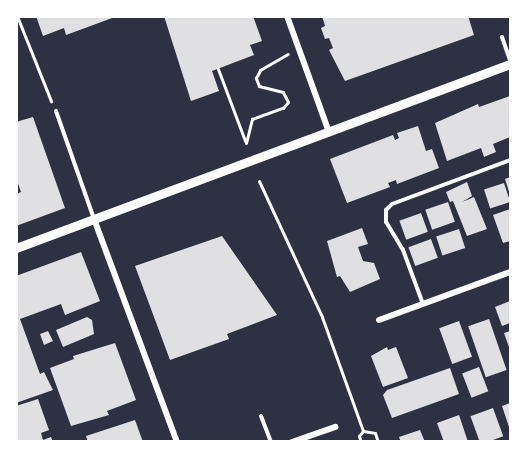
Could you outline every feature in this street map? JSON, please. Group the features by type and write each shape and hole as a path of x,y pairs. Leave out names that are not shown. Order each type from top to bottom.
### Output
{"main road":[{"path":"16,248 510,62"}],"street":[{"path":"287,16 329,132"},
{"path":"94,219 177,441"},
{"path":"379,320 510,272"},
{"path":"292,441 334,426"}],"lane":[{"path":"502,38 510,62"},
{"path":"56,111 94,219"},
{"path":"423,304 402,250 386,222 386,210 392,204 510,160"},
{"path":"261,416 271,441"}],"path":[{"path":"18,16 51,101"},
{"path":"218,69 246,142 252,119 287,105 286,94 259,86 256,78 260,70 288,54"},
{"path":"259,181 322,317 363,431"},
{"path":"361,441 359,436 363,431"},
{"path":"363,431 375,433 378,441"}],"building":[{"path":"36,16 115,17 66,35 64,28 43,36"},
{"path":"164,16 253,16 262,41 250,45 254,55 212,71 219,91 191,101"},
{"path":"322,16 468,16 474,35 345,81 329,50 333,48 329,38 325,39 321,28 325,26"},
{"path":"510,96 510,137 493,144 496,152 484,157 481,148 447,161 435,123 478,104 479,107"},
{"path":"33,117 65,208 16,226 16,194 21,192 16,178 16,122"},
{"path":"418,126 426,151 432,149 439,168 397,184 396,180 388,183 390,187 347,203 330,159 393,135 395,140 399,138 397,133"},
{"path":"510,177 510,195 505,179"},
{"path":"467,182 472,196 462,202 474,197 487,229 467,236 453,201 450,202 446,192"},
{"path":"504,183 510,202 490,209 484,189"},
{"path":"448,202 455,222 432,230 425,210"},
{"path":"510,209 510,241 503,243 493,215"},
{"path":"421,213 428,232 406,240 399,221"},
{"path":"362,228 368,244 358,247 363,261 374,263 380,279 350,292 340,276 337,277 327,241"},
{"path":"459,229 465,248 442,255 436,236"},
{"path":"222,236 277,315 227,334 229,339 170,360 135,266"},
{"path":"431,239 438,258 415,266 408,247"},
{"path":"81,252 100,301 65,315 61,304 20,319 40,374 44,372 53,390 16,403 16,276"},
{"path":"510,301 510,323 502,326 495,307"},
{"path":"87,317 92,320 94,334 63,347 56,330"},
{"path":"489,319 507,370 486,377 468,326"},
{"path":"459,321 472,357 452,364 439,328"},
{"path":"48,331 53,341 44,345 40,334"},
{"path":"510,331 510,350 504,333"},
{"path":"115,343 136,400 107,411 109,415 71,426 50,368 74,359 73,356"},
{"path":"387,347 388,350 396,347 408,378 383,387 371,356"},
{"path":"479,367 488,391 472,398 462,373"},
{"path":"450,368 459,394 392,418 383,395 387,390"},
{"path":"38,399 49,430 41,433 43,440 51,437 53,442 16,442 16,406"},
{"path":"510,403 510,430 502,406"},
{"path":"493,408 503,436 480,442 470,416"},
{"path":"459,415 468,442 444,442 437,423"},
{"path":"135,420 143,442 88,442 86,436"},
{"path":"420,430 425,442 401,442 399,437"}]}
